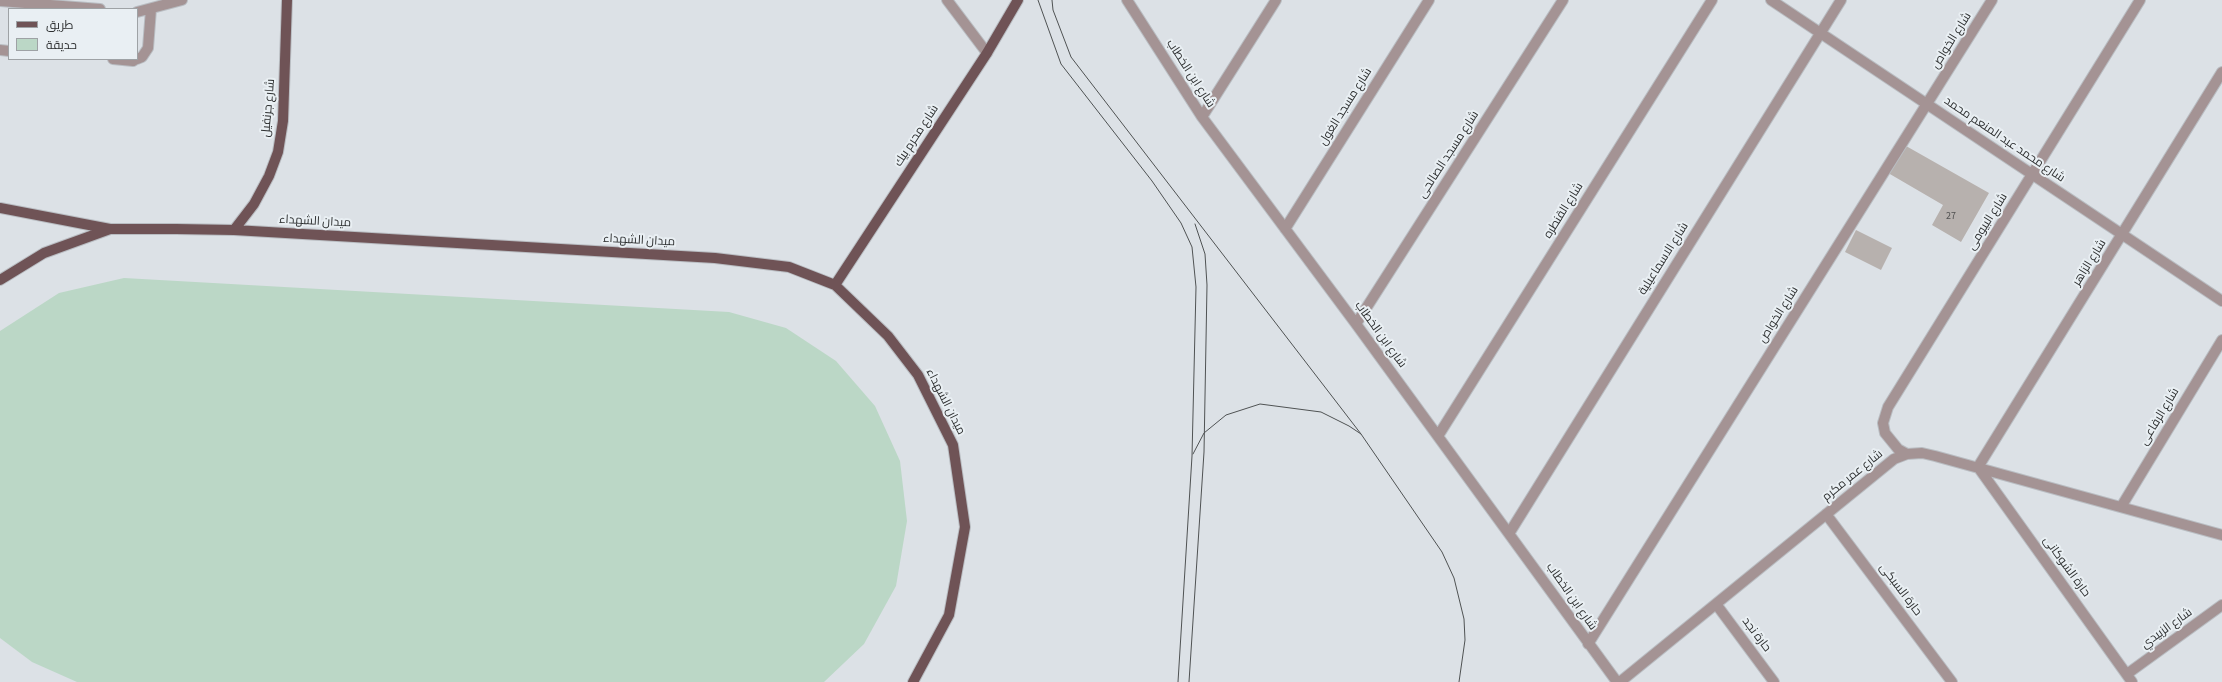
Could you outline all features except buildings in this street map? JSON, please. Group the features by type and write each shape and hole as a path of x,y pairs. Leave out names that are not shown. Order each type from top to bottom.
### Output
{"main road":[{"name":"شارع جرنفيل","path":"234,230 254,204 269,176 278,152 283,121 288,0"},
{"name":"شارع محرم بيك","path":"835,285 987,53 1018,0"},
{"path":"0,208 110,229"},
{"name":"ميدان الشهداء","path":"0,280 44,253 110,229 234,230 715,258 789,266 835,285 888,336 918,374 953,445 965,527 949,615 913,682"}],"street":[{"path":"138,12 182,0"},
{"path":"947,0 987,53"},
{"name":"شارع ابن الخطاب","path":"1127,0 1202,117 1510,532 1588,644 1617,682"},
{"path":"1202,117 1276,0"},
{"name":"شارع مسجد الغول","path":"1285,228 1429,0"},
{"name":"شارع مسجد الصالحى","path":"1356,324 1563,0"},
{"name":"شارع القنطره","path":"1438,436 1712,0"},
{"name":"شارع محمد عبد المنعم محمد","path":"1771,0 2222,301"},
{"name":"شارع الاسماعيلية","path":"1510,532 1841,0"},
{"name":"شارع الخواص","path":"1588,644 1992,0"},
{"name":"شارع البيومى","path":"1907,454 1894,446 1885,433 1882,423 1888,408 2140,0"},
{"path":"0,1 88,8"},
{"path":"138,59 142,57 148,48 151,9"},
{"path":"123,60 135,60"},
{"name":"شارع الزاهر","path":"1978,467 2222,72"},
{"name":"شارع الرفاعى","path":"2121,507 2222,340"},
{"name":"شارع عمر مكرم","path":"1620,682 1894,459 1907,454 1922,453 1978,467 2222,535"},
{"name":"حارة الشوكانى","path":"1978,467 2129,678"},
{"name":"حارة السبكى","path":"1826,514 1952,682"},
{"name":"حارة نجد","path":"1716,604 1774,682"},
{"name":"شارع الزبيدي","path":"2129,678 2222,605"}],"green space":[{"path":"124,278 729,312 786,328 836,361 875,406 900,461 907,521 896,586 864,644 824,682 77,682 32,662 0,638 0,331 59,293"}],"tram line":[{"path":"1038,0 1061,64 1152,181 1181,223 1192,247 1196,287 1192,456 1178,682"},
{"path":"1052,0 1053,10 1071,57 1361,434"},
{"path":"1189,682 1204,452 1207,285 1205,254 1195,224"},
{"path":"1193,454 1204,433 1226,415 1260,404 1321,412 1349,426 1361,434 1442,552 1454,578 1464,619 1465,640 1459,682"}]}
